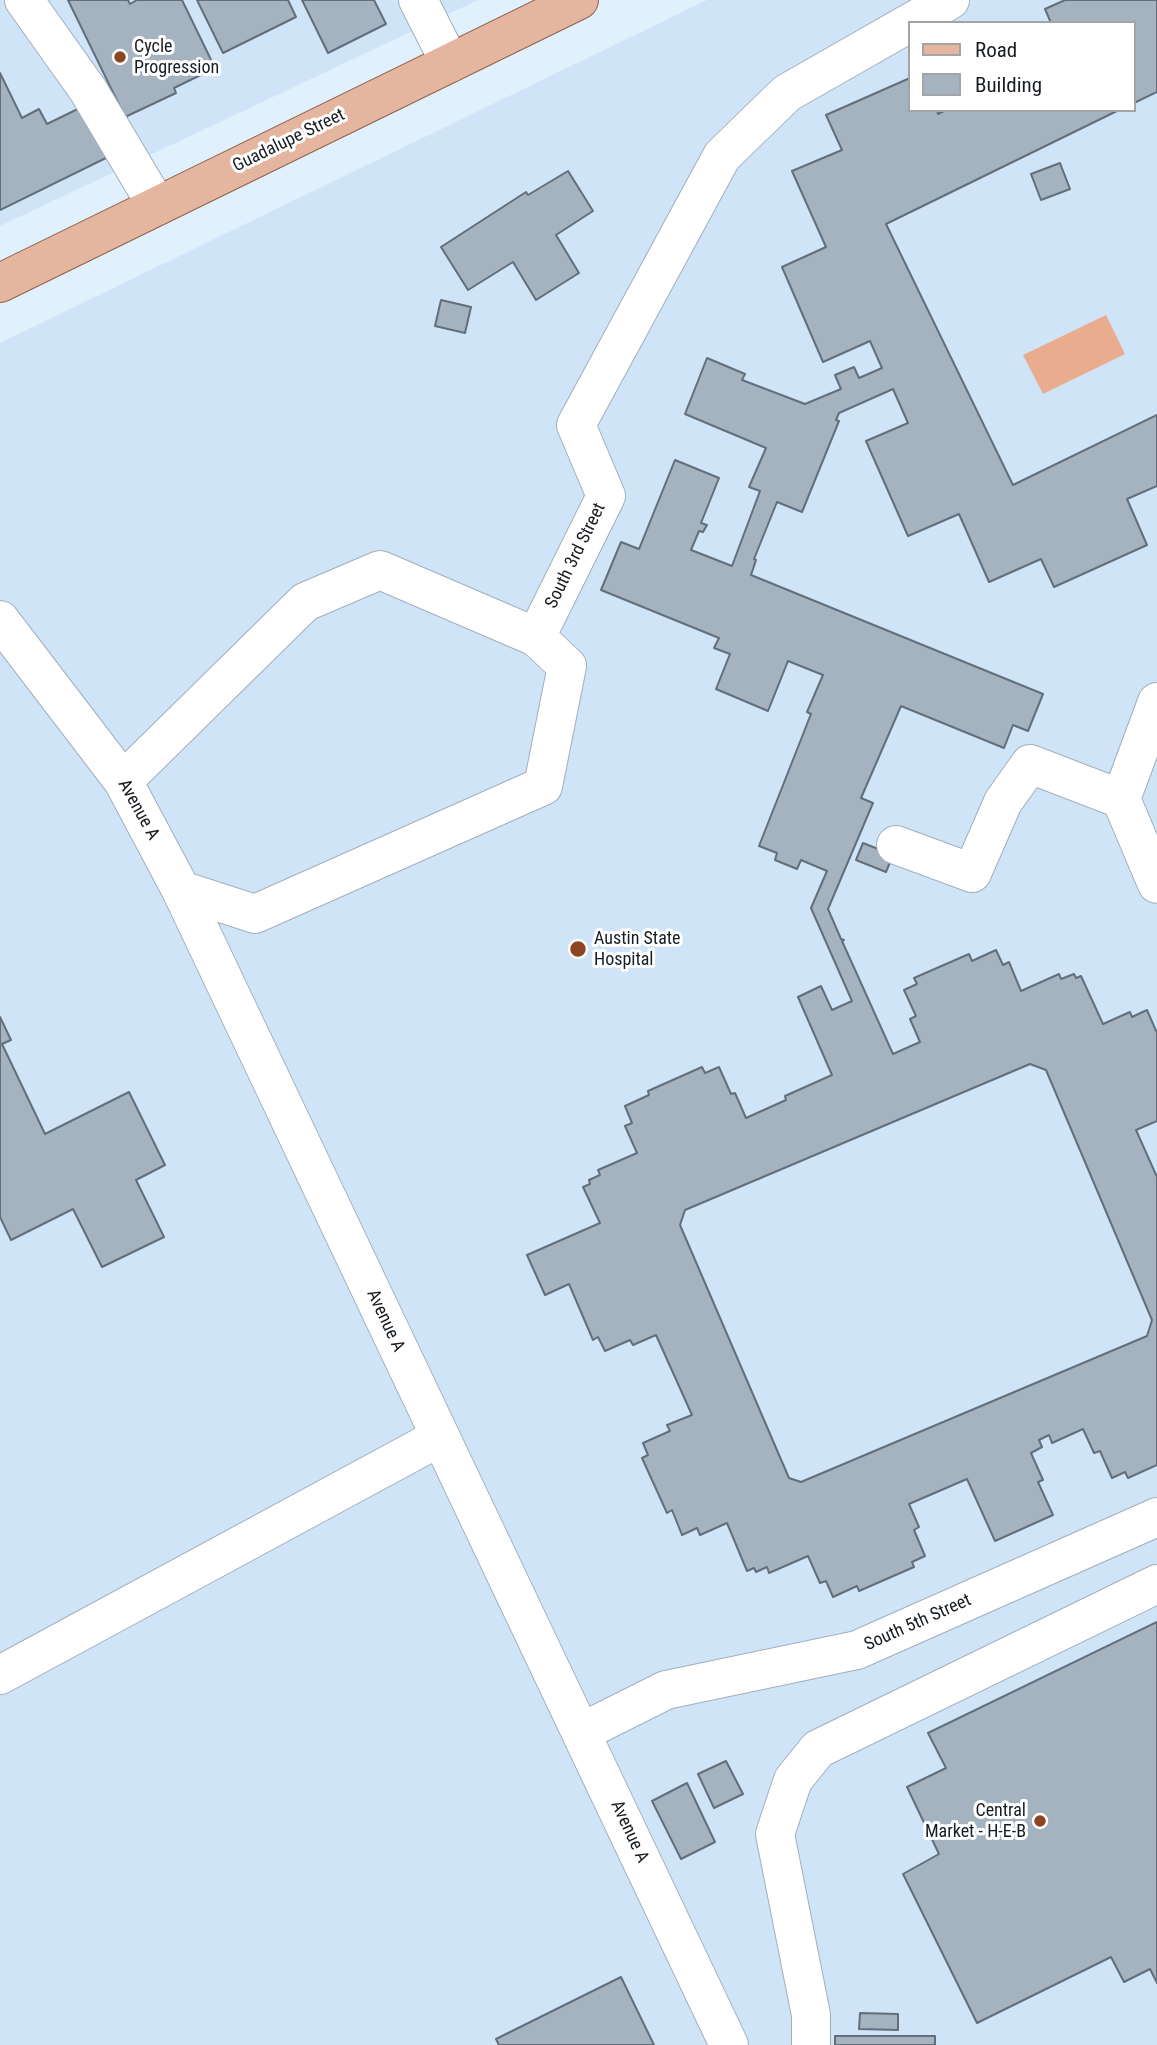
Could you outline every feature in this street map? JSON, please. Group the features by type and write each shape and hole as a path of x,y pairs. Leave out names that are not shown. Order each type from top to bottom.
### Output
{"main road":[{"name":"Guadalupe Street","path":"0,283 573,1"}],"lane":[{"path":"24,0 88,90 157,206"},
{"path":"418,0 450,63"},
{"name":"South 3rd Street","path":"913,21 950,0"},
{"name":"South 3rd Street","path":"536,637 606,496 576,425 722,156 787,93 908,24"},
{"path":"123,781 305,602 380,570 536,637 567,666 543,786 255,914 181,890"},
{"name":"Avenue A","path":"0,620 123,781 181,890 729,2045"},
{"path":"1157,702 1121,799 1157,884"},
{"path":"896,845 972,873 1003,802 1030,764 1121,799"},
{"path":"0,1675 440,1437"},
{"name":"South 5th Street","path":"582,1732 666,1690 857,1650 1157,1517"},
{"path":"811,2045 811,2015 775,1834 793,1780 818,1749 1157,1584"}],"shaded area":[{"path":"0,0 478,0 0,226"},
{"name":"Austin State Hospital","path":"707,0 1157,0 1157,2045 0,2045 0,343"},
{"path":"1106,315 1125,354 1043,394 1023,355"}],"building":[{"path":"68,0 128,0 130,4 137,0 182,0 215,68 174,88 176,93 125,117"},
{"path":"197,0 288,0 296,17 223,53"},
{"path":"302,0 374,0 386,24 328,53"},
{"path":"1065,0 1157,0 1157,92 1136,102 1136,21 1050,21 1045,9"},
{"path":"0,73 22,118 39,109 47,124 88,104 112,155 0,210"},
{"path":"908,79 908,112 1115,112 886,224 1013,485 1157,415 1157,486 1127,499 1147,545 1054,587 1041,559 989,582 959,514 908,536 866,441 908,423 893,389 839,413 836,420 839,421 802,512 777,502 754,559 756,560 751,575 1043,694 1028,731 1013,725 1004,748 901,706 861,798 873,803 828,909 893,1054 920,1042 910,1019 916,1016 904,990 917,984 914,978 969,954 972,961 996,950 1003,965 1009,962 1021,991 1059,974 1061,979 1074,974 1076,978 1081,976 1103,1024 1130,1012 1132,1017 1147,1010 1157,1033 1157,1121 1136,1130 1157,1177 1157,1465 1128,1478 1125,1472 1112,1478 1100,1451 1094,1453 1083,1429 1052,1443 1049,1435 1039,1440 1042,1447 1031,1453 1043,1480 1038,1482 1053,1515 995,1541 967,1479 909,1504 919,1527 914,1530 925,1556 912,1562 914,1567 859,1591 857,1586 833,1597 826,1581 820,1583 808,1556 769,1573 767,1567 756,1572 754,1568 747,1571 727,1523 700,1535 697,1528 682,1535 672,1510 667,1513 642,1458 648,1455 643,1443 670,1431 667,1425 692,1415 656,1335 633,1345 630,1340 605,1351 598,1337 593,1340 569,1284 545,1295 527,1255 600,1223 583,1187 590,1184 589,1180 600,1175 598,1170 637,1153 625,1126 632,1123 625,1106 649,1095 648,1091 702,1067 705,1073 719,1067 746,1118 786,1100 785,1096 832,1075 798,997 821,986 832,1010 852,1001 811,908 827,871 801,860 797,869 775,860 777,853 759,846 811,714 807,712 823,675 788,661 768,711 716,689 730,654 714,648 719,638 601,590 621,542 639,549 675,460 719,478 701,523 707,525 703,532 699,531 691,550 732,566 760,491 749,487 766,448 685,414 707,358 745,374 742,380 805,404 841,389 835,375 854,367 859,378 882,368 870,341 823,362 782,267 826,247 792,171 842,150 826,115","holes":["1030,1064 1046,1070 1152,1320 1147,1336 801,1482 789,1478 680,1225 685,1210"]},
{"path":"1060,163 1070,189 1041,200 1031,174"},
{"path":"568,171 593,211 556,235 579,273 536,300 513,262 468,290 441,247 526,192 528,195"},
{"path":"441,300 471,307 465,333 435,326"},
{"path":"863,843 893,855 886,872 856,860"},
{"path":"0,1017 11,1040 2,1044 45,1134 129,1092 165,1165 136,1180 164,1237 102,1267 73,1209 11,1240 0,1217"},
{"name":"Central Market - H-E-B","path":"1157,1622 1157,1983 1150,1969 1124,1982 1111,1957 977,2023 903,1874 939,1854 907,1787 946,1768 928,1733"},
{"path":"726,1761 743,1794 714,1808 698,1774"},
{"path":"687,1783 715,1842 681,1859 652,1801"},
{"path":"621,1977 654,2045 499,2045 496,2039"},
{"path":"860,2013 898,2014 898,2030 859,2029"},
{"path":"835,2036 935,2036 935,2045 835,2045"}],"place":[{"name":"Cycle Progression","path":"120,57"},
{"name":"Austin State Hospital","path":"578,949"},
{"name":"Central Market - H-E-B","path":"1040,1821"}]}
